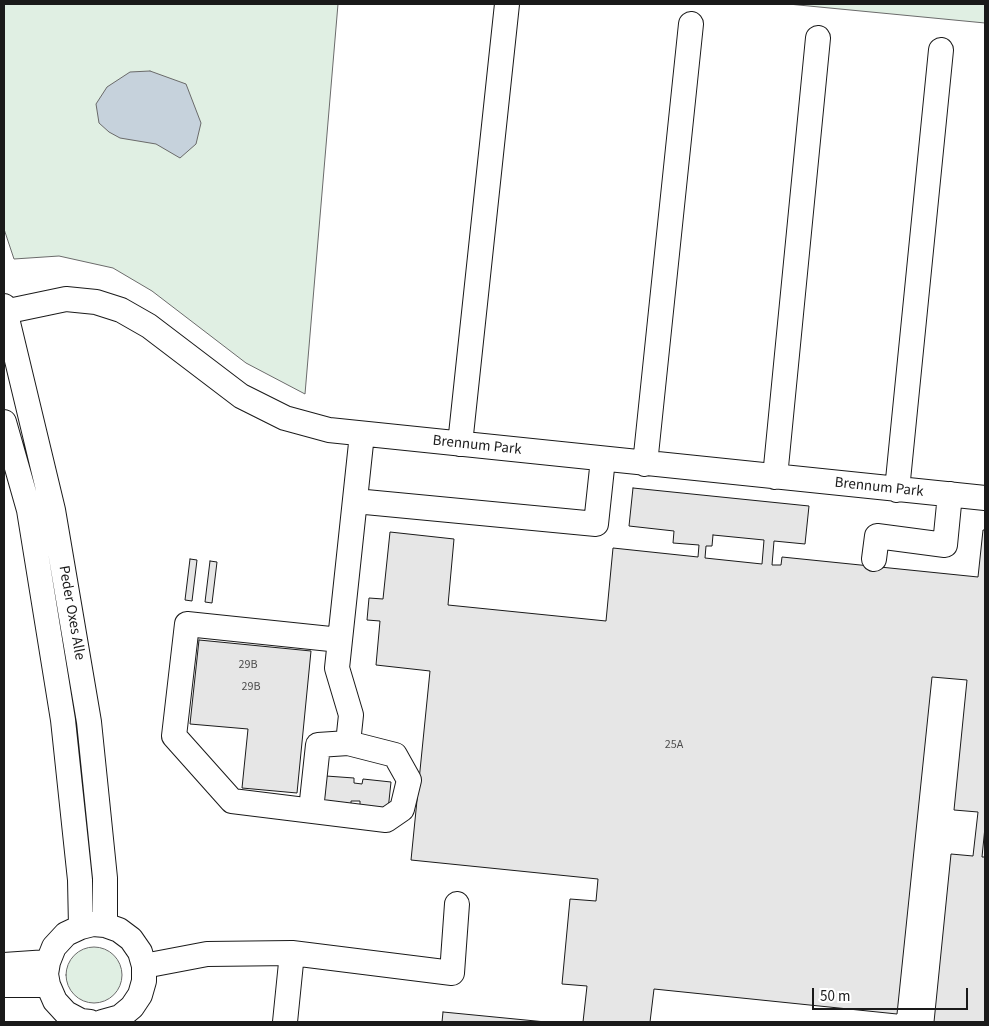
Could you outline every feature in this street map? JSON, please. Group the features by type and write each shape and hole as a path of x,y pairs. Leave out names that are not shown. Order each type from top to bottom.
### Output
{"street":[{"path":"460,444 507,4"},
{"path":"645,464 691,24"},
{"path":"775,477 818,38"},
{"path":"897,490 941,50"},
{"name":"Brennum Park","path":"4,310 66,299 96,302 121,310 150,326 241,396 285,418 329,430 985,498"},
{"name":"Peder Oxes Alle","path":"4,310 53,510 89,722 105,878 105,925"},
{"name":"Peder Oxes Alle","path":"4,422 29,510 64,720 80,880 81,927"},
{"path":"348,743 352,715 337,668 362,434"},
{"path":"355,501 596,524 603,459"},
{"path":"874,559 877,536 945,545 950,494"},
{"path":"311,810 318,745 348,743 395,755 409,780 402,809 386,820 232,801 174,736 187,624 340,640"},
{"path":"144,966 207,954 292,953 452,973 457,904"},
{"path":"93,924 105,925 119,930 131,940 140,952 144,966 144,981 140,995 132,1007 120,1017 106,1022 89,1022 66,1013 55,1001 48,974 54,947 66,934 93,924"},
{"path":"285,1022 292,953"},
{"path":"4,965 48,974"},
{"path":"4,985 48,974"}],"green space":[{"path":"4,4 338,4 305,394 246,363 152,291 113,268 59,256 14,259 4,229"},
{"path":"788,4 985,4 985,23"},
{"path":"88,947 100,947 110,951 118,959 122,975 118,991 110,999 100,1003 88,1003 78,999 70,991 66,981 66,969 70,959 78,951"}],"shaded area":[{"path":"150,71 186,84 201,123 196,144 180,158 156,144 120,138 109,132 99,123 96,104 107,87 130,72"}],"building":[{"path":"633,488 809,506 805,544 774,541 772,565 781,565 782,557 978,577 983,530 985,530 985,827 982,857 985,857 985,1022 934,1022 951,854 973,856 978,812 954,810 967,680 932,677 897,1014 654,989 650,1022 583,1022 587,986 562,984 570,899 596,901 598,879 411,860 430,671 376,665 380,621 367,620 369,598 383,599 390,532 454,539 448,605 606,621 613,548 698,557 699,545 673,543 674,531 629,526","holes":["713,535 764,540 762,564 705,558 706,546 712,546"]},
{"path":"190,559 197,560 192,601 185,600"},
{"path":"210,561 217,562 212,603 205,602"},
{"path":"199,640 311,651 297,793 242,788 248,729 190,724"},
{"path":"326,776 354,778 354,783 362,784 363,779 391,782 388,810 360,807 360,801 351,801 351,806 324,803"},
{"path":"443,1012 546,1022 442,1022"}]}
